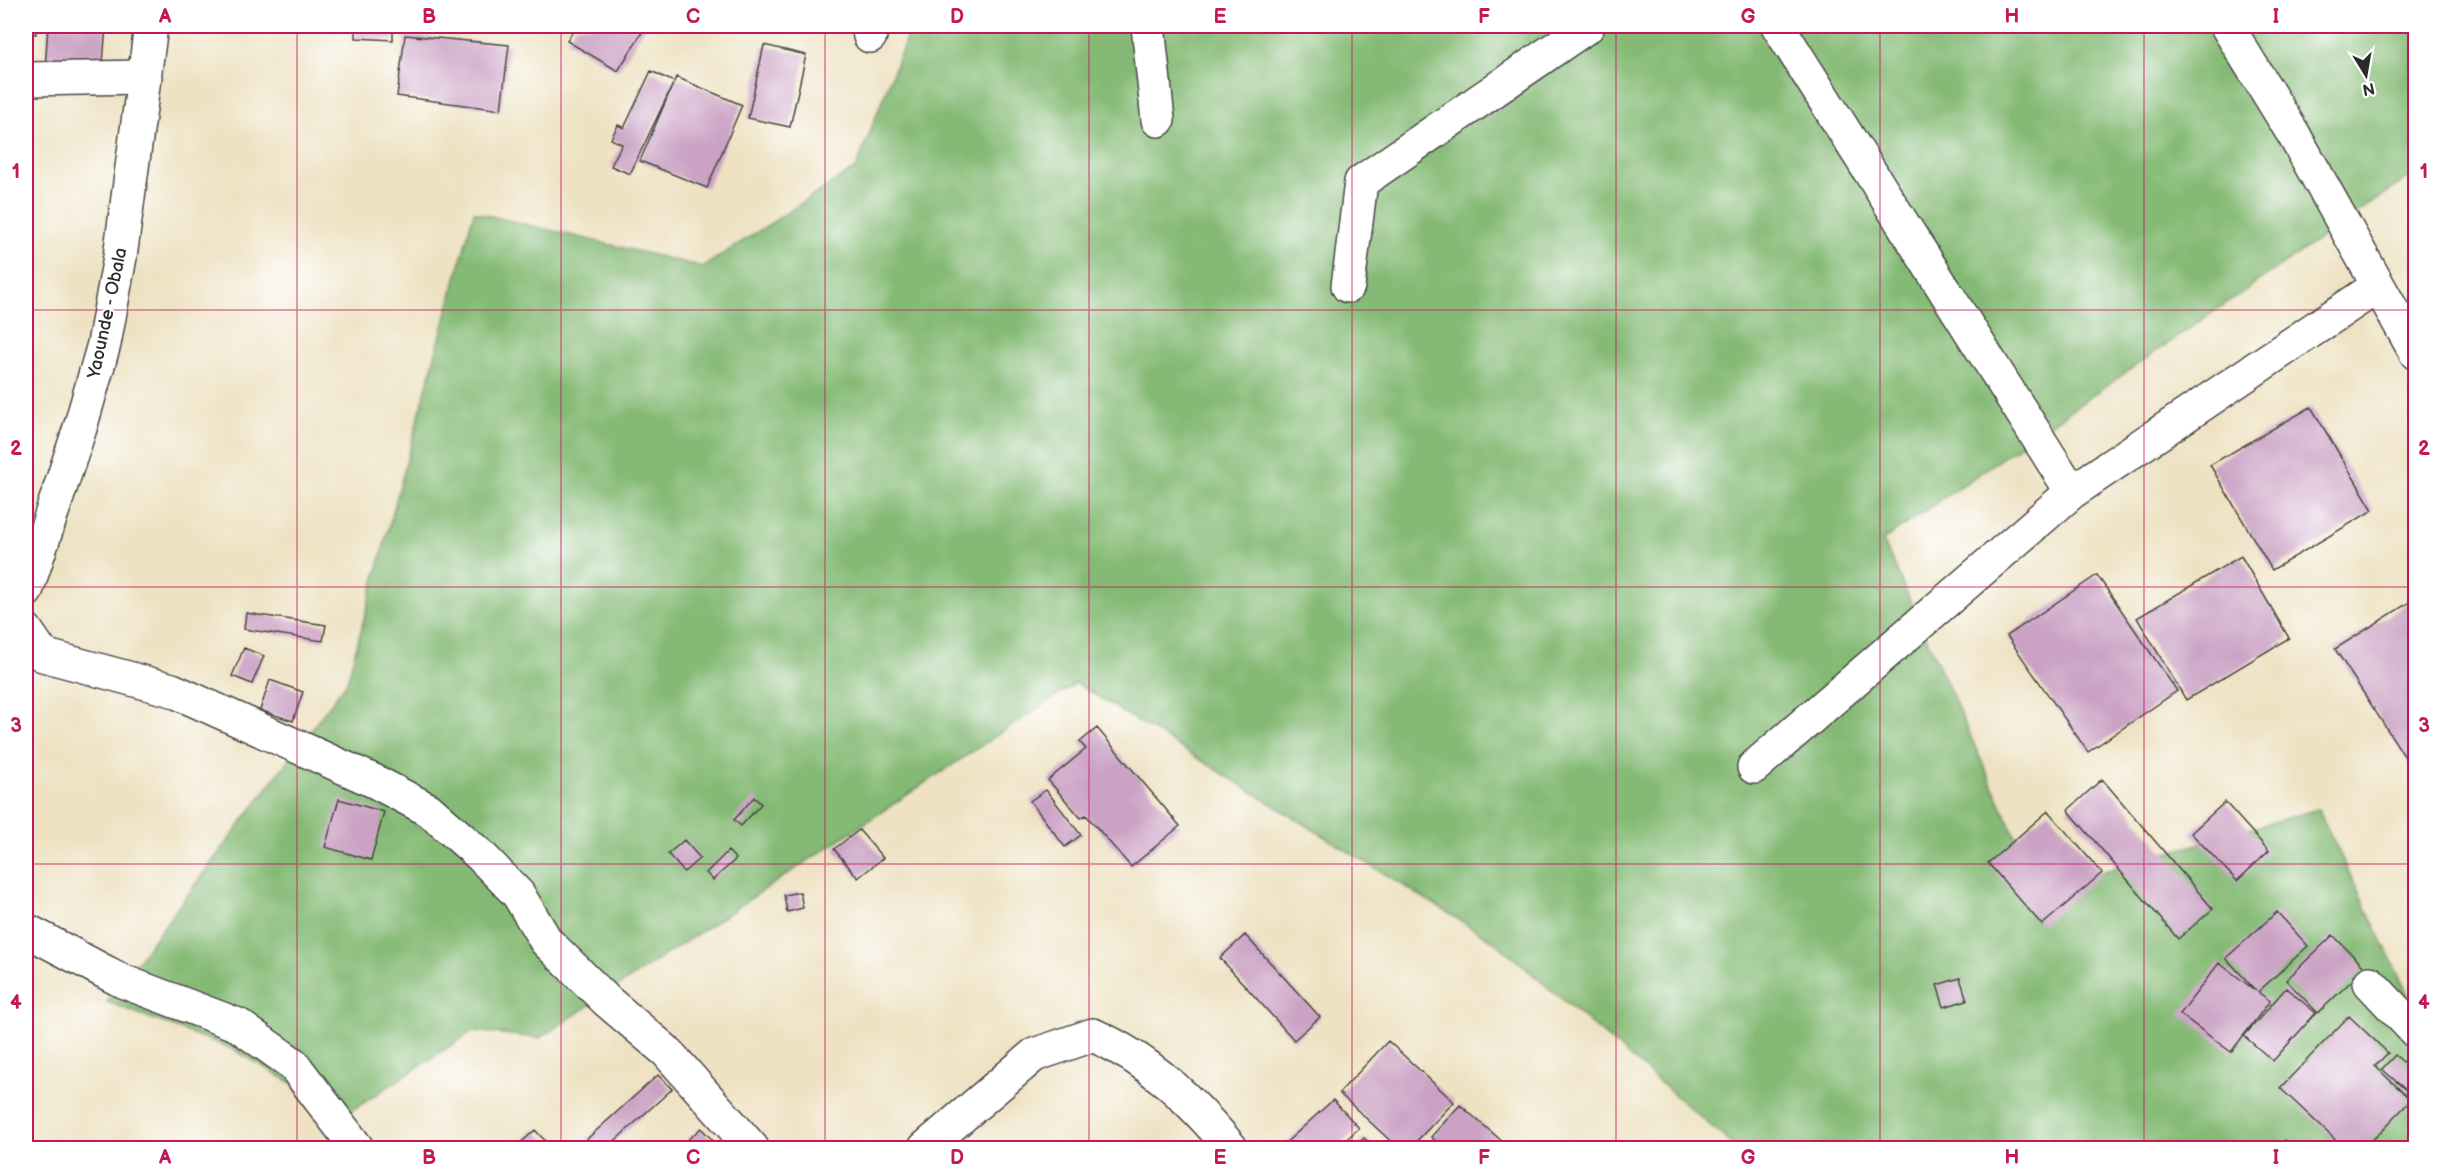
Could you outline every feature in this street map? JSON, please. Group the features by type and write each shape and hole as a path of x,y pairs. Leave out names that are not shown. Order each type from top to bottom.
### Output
{"main road":[{"name":"Yaounde - Obala","path":"26,591 80,428 104,344 120,257 151,26"},
{"path":"1148,26 1158,120"},
{"path":"1348,286 1360,182 1588,26"},
{"path":"1778,26 2072,492"},
{"path":"2227,26 2294,135 2415,353"},
{"path":"26,79 145,77"},
{"path":"1754,767 2072,492 2378,286"},
{"path":"26,630 43,655 172,690 375,781 429,810 481,856 518,894 546,941 607,1001 667,1052 752,1149"},
{"path":"26,930 122,981 238,1025 293,1064 357,1149"},
{"path":"2370,983 2415,1032"},
{"path":"925,1149 1034,1055 1093,1035 1122,1047 1162,1077 1210,1123 1231,1149"}],"green space":[{"path":"911,26 2415,26 2415,173 1883,540 2039,890 2318,809 2415,1009 2415,1148 1737,1148 1495,942 1076,683 540,1038 473,1031 325,1128 292,1083 233,1049 107,1002 347,682 474,212 703,267 856,168"}],"building":[{"path":"26,26 36,26 36,34 26,34"},
{"path":"48,26 106,26 102,75 45,70"},
{"path":"356,26 393,26 393,40 356,38"},
{"path":"576,26 646,26 618,71 567,41"},
{"path":"405,35 509,45 501,110 397,96"},
{"path":"764,45 806,55 790,127 748,118"},
{"path":"651,71 674,82 676,77 742,105 707,188 640,161 673,84 630,174 611,166 622,144 611,139 618,125 624,128"},
{"path":"2311,407 2373,510 2272,570 2210,465"},
{"path":"2241,556 2289,638 2186,700 2137,618"},
{"path":"2097,575 2177,691 2088,752 2007,636"},
{"path":"2416,598 2416,774 2335,649"},
{"path":"246,613 326,625 323,641 244,629"},
{"path":"244,648 264,656 252,684 232,676"},
{"path":"270,680 303,692 293,721 260,710"},
{"path":"1097,728 1180,826 1131,867 1086,815 1081,818 1048,780 1086,749 1080,742"},
{"path":"2102,779 2213,909 2178,939 2068,810"},
{"path":"1046,790 1081,835 1065,847 1030,801"},
{"path":"754,797 761,804 741,826 734,820"},
{"path":"339,799 384,812 371,860 325,847"},
{"path":"2225,802 2269,851 2237,881 2191,833"},
{"path":"2048,811 2102,873 2042,925 1988,863"},
{"path":"859,830 883,858 858,878 834,849"},
{"path":"684,840 700,858 684,872 668,854"},
{"path":"728,851 736,859 713,880 706,873"},
{"path":"800,892 803,908 787,912 784,895"},
{"path":"2277,912 2308,946 2258,992 2270,1001 2231,1052 2180,1014 2219,963 2256,991 2226,958"},
{"path":"1245,935 1320,1017 1294,1040 1220,958"},
{"path":"2333,935 2365,968 2318,1013 2286,980"},
{"path":"1960,978 1967,1000 1944,1007 1937,985"},
{"path":"2286,988 2316,1013 2273,1061 2244,1036"},
{"path":"2349,1016 2388,1053 2375,1066 2411,1100 2365,1148 2344,1148 2280,1088"},
{"path":"1388,1041 1454,1102 1410,1148 1398,1148 1339,1093"},
{"path":"2395,1055 2416,1073 2416,1082 2407,1091 2382,1069"},
{"path":"658,1075 672,1089 607,1148 577,1148"},
{"path":"1333,1100 1359,1128 1337,1148 1280,1148"},
{"path":"1460,1105 1510,1148 1444,1148 1431,1137"},
{"path":"701,1128 720,1148 684,1148 681,1146"},
{"path":"535,1130 552,1148 515,1148"},
{"path":"1364,1138 1376,1148 1355,1148"},
{"path":"2285,1140 2294,1148 2277,1148"}]}
